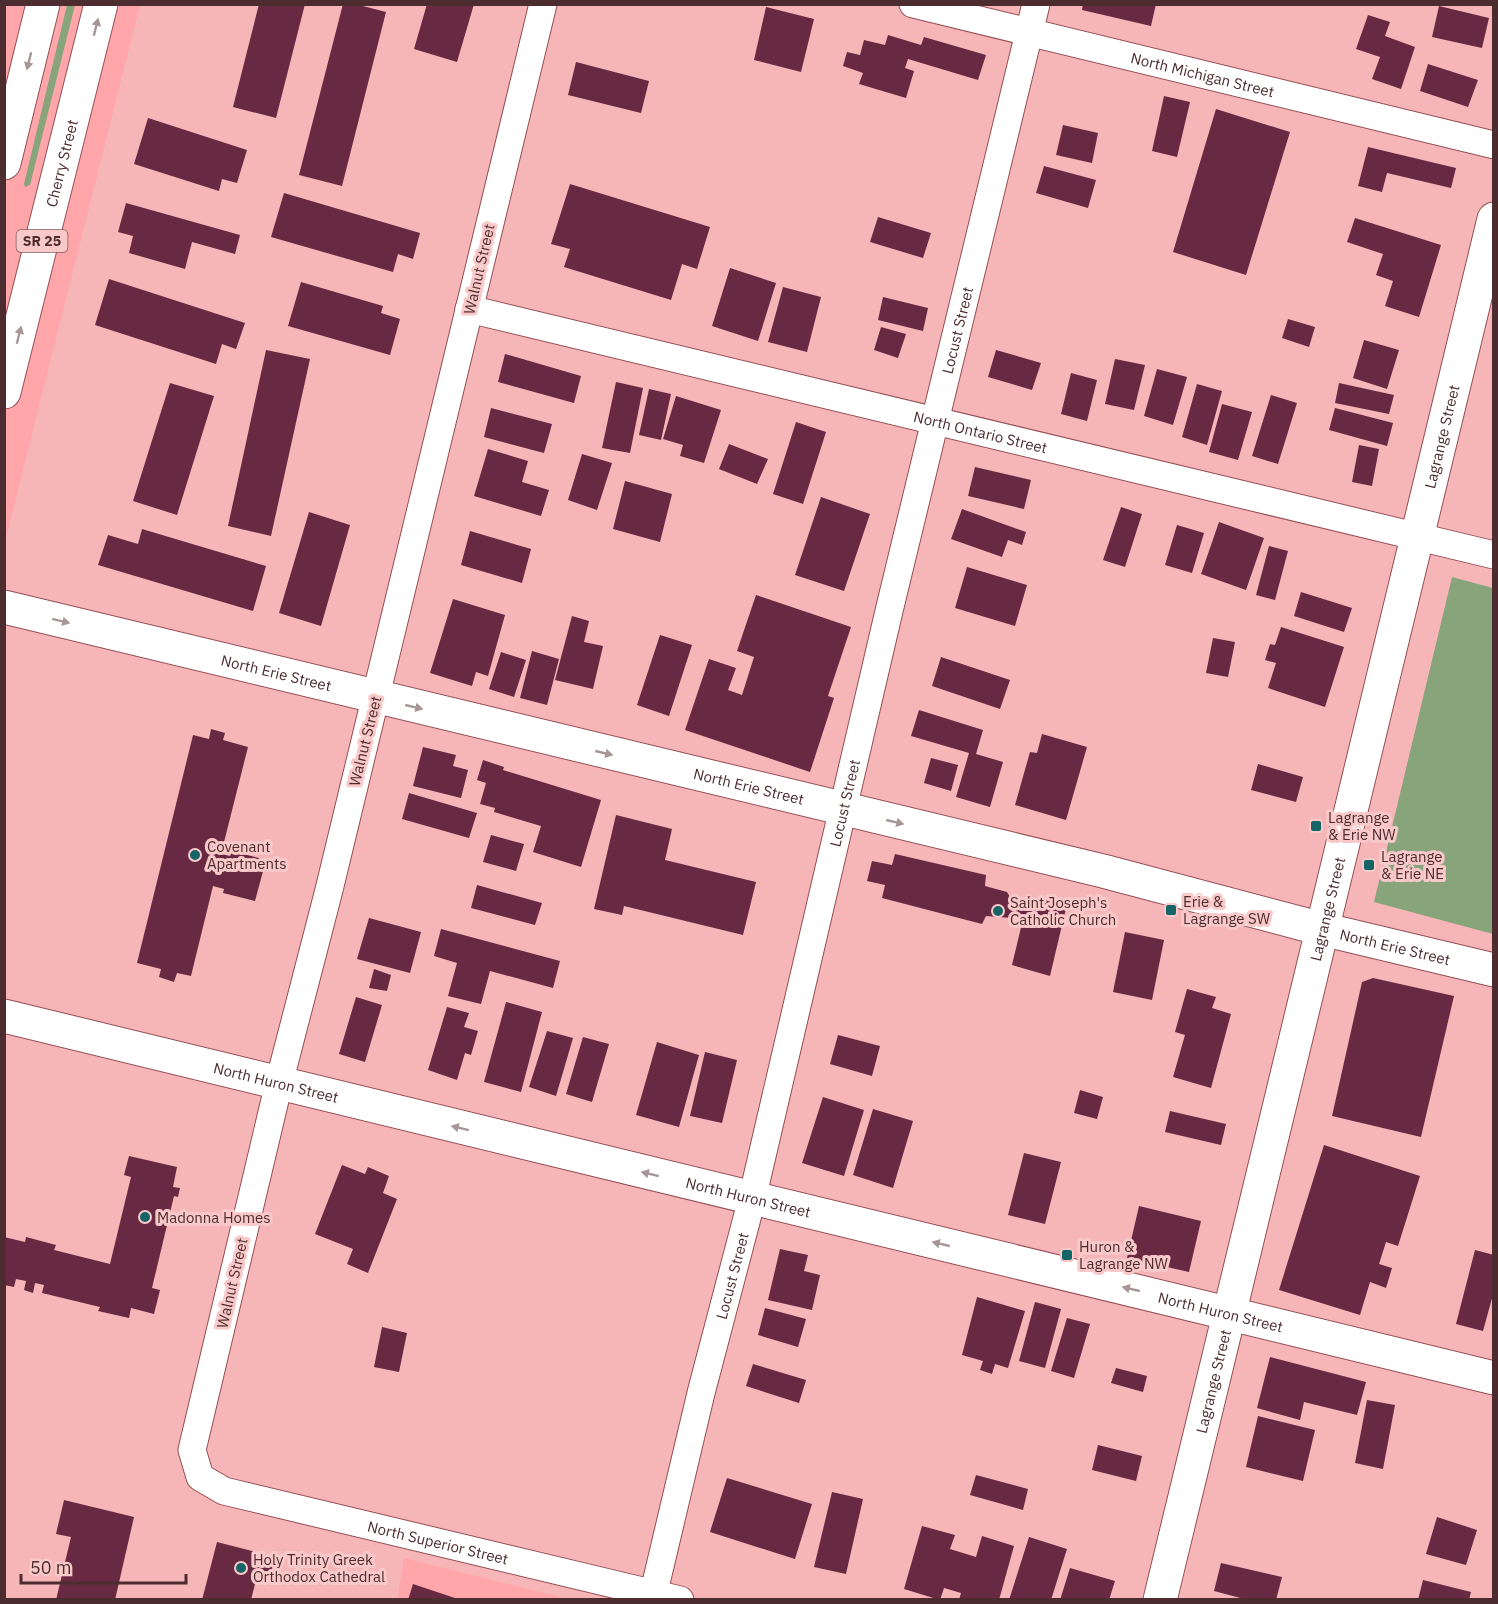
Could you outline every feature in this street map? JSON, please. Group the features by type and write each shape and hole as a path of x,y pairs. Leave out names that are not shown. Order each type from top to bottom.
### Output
{"street":[{"path":"4,163 43,4"},
{"name":"Cherry Street","path":"4,392 101,4"},
{"name":"Walnut Street","path":"200,1477 192,1450 279,1083 543,4"},
{"name":"North Michigan Street","path":"913,4 1494,145"},
{"name":"Locust Street","path":"652,1596 701,1393 752,1199 935,420 1036,4"},
{"name":"Lagrange Street","path":"1160,1599 1494,219"},
{"name":"North Ontario Street","path":"470,309 1494,555"},
{"name":"North Erie Street","path":"4,607 375,698 1103,871 1322,929 1494,970"},
{"name":"North Huron Street","path":"4,1016 1494,1378"},
{"name":"North Superior Street","path":"200,1477 224,1491 652,1596 680,1599"}],"shaded area":[{"path":"5,5 140,5 5,542"},
{"path":"404,1558 568,1599 397,1600"}],"green space":[{"path":"67,5 75,5 30,185 25,187 24,184"},
{"path":"1452,577 1493,588 1493,934 1374,902"}],"building":[{"path":"259,4 305,4 276,118 233,107"},
{"path":"343,4 355,4 386,12 342,186 299,175"},
{"path":"427,4 474,4 457,62 414,49"},
{"path":"1083,4 1156,4 1151,26 1082,10"},
{"path":"1439,6 1489,18 1482,48 1432,37"},
{"path":"766,7 814,19 801,72 754,60"},
{"path":"1368,15 1390,22 1385,36 1415,47 1401,89 1372,79 1380,57 1356,49"},
{"path":"888,35 921,45 924,37 986,55 978,80 908,59 905,68 914,71 906,98 859,84 863,73 843,66 847,52 860,55 864,40 885,45"},
{"path":"576,62 649,81 641,113 568,95"},
{"path":"1428,64 1478,80 1468,107 1420,91"},
{"path":"1164,96 1190,102 1177,157 1152,151"},
{"path":"1216,109 1290,132 1246,275 1173,252"},
{"path":"148,118 247,150 237,183 222,179 219,191 134,164"},
{"path":"1063,125 1098,133 1092,163 1056,155"},
{"path":"1368,147 1456,168 1451,188 1387,173 1382,192 1358,186"},
{"path":"1044,166 1096,180 1088,208 1036,193"},
{"path":"570,184 710,227 697,269 682,264 671,300 564,267 570,249 551,244"},
{"path":"284,193 420,233 413,259 398,254 393,272 271,237"},
{"path":"126,203 240,235 235,254 192,242 185,269 129,253 133,236 118,232"},
{"path":"878,217 931,233 923,258 870,242"},
{"path":"1355,218 1441,245 1419,317 1385,306 1393,281 1376,275 1383,254 1347,242"},
{"path":"730,268 776,283 758,341 712,326"},
{"path":"109,279 245,323 236,349 222,344 216,364 95,325"},
{"path":"301,282 383,306 381,313 400,319 390,355 288,326"},
{"path":"783,287 821,297 807,352 768,342"},
{"path":"883,297 928,308 923,331 878,320"},
{"path":"1288,319 1315,327 1309,347 1282,338"},
{"path":"881,327 906,334 898,358 874,350"},
{"path":"1364,340 1399,350 1387,389 1353,378"},
{"path":"266,350 310,359 271,536 228,526"},
{"path":"996,350 1041,363 1032,390 988,377"},
{"path":"505,354 581,376 574,403 498,382"},
{"path":"1115,359 1145,365 1134,410 1105,404"},
{"path":"1157,369 1187,377 1173,425 1144,416"},
{"path":"1071,373 1097,380 1087,421 1061,414"},
{"path":"616,382 643,388 630,453 602,448"},
{"path":"170,383 214,396 177,515 133,501"},
{"path":"1339,383 1394,395 1389,414 1335,403"},
{"path":"1197,384 1222,391 1207,445 1182,437"},
{"path":"649,389 671,394 661,440 639,435"},
{"path":"1271,395 1297,403 1278,464 1252,456"},
{"path":"676,396 721,410 704,463 680,456 683,445 663,439"},
{"path":"1222,404 1252,412 1238,460 1209,452"},
{"path":"491,408 552,424 544,453 484,437"},
{"path":"1335,408 1393,423 1387,446 1329,430"},
{"path":"796,422 826,432 803,504 773,494"},
{"path":"729,444 768,459 757,484 719,469"},
{"path":"1359,445 1379,449 1372,486 1352,482"},
{"path":"488,449 528,461 522,482 549,490 541,516 474,496"},
{"path":"582,454 612,463 597,510 568,500"},
{"path":"975,467 1031,480 1024,509 968,496"},
{"path":"625,481 672,494 660,542 613,529"},
{"path":"821,497 870,514 844,591 795,575"},
{"path":"1121,507 1142,514 1125,567 1103,560"},
{"path":"962,509 1026,532 1022,545 1008,540 1002,557 951,539"},
{"path":"309,512 350,525 321,626 279,613"},
{"path":"1219,522 1264,538 1246,590 1201,574"},
{"path":"1177,525 1204,533 1192,573 1165,565"},
{"path":"142,529 266,566 253,611 98,565 108,535 138,544"},
{"path":"470,531 531,549 522,583 461,565"},
{"path":"1269,546 1288,551 1275,600 1256,595"},
{"path":"967,567 1027,585 1015,626 955,608"},
{"path":"1301,592 1352,608 1344,632 1294,616"},
{"path":"756,595 851,627 828,696 834,698 810,772 685,730 709,659 736,668 728,690 742,695 754,657 737,651"},
{"path":"453,599 505,615 488,676 476,672 472,686 430,673"},
{"path":"572,616 589,621 584,642 603,646 593,689 555,680"},
{"path":"1281,627 1344,647 1325,707 1268,688 1276,663 1265,660 1270,644 1275,645"},
{"path":"660,635 692,645 669,716 637,705"},
{"path":"1213,638 1235,642 1228,677 1206,673"},
{"path":"532,651 559,659 547,705 520,698"},
{"path":"501,652 526,660 514,697 489,689"},
{"path":"941,657 1010,680 1000,709 932,686"},
{"path":"919,710 983,730 976,754 1003,762 990,807 956,797 969,753 911,736"},
{"name":"Covenant Apartments","path":"211,729 225,733 223,740 248,747 221,854 230,856 232,851 266,860 255,901 223,893 224,889 213,886 191,976 177,973 174,982 159,977 161,969 137,963 193,735 209,739"},
{"path":"1042,734 1087,747 1066,820 1015,805 1030,752 1037,753"},
{"path":"423,747 456,755 453,766 468,770 461,798 413,786"},
{"path":"931,758 958,765 951,791 924,783"},
{"path":"483,760 504,767 503,770 601,800 581,867 533,852 541,826 494,812 495,808 480,804 486,783 477,780"},
{"path":"1258,764 1303,777 1296,802 1251,790"},
{"path":"409,793 477,813 469,838 402,819"},
{"path":"616,815 672,829 665,860 756,882 743,935 624,906 622,915 594,909"},
{"path":"491,835 524,844 516,871 483,862"},
{"name":"Saint Joseph's Catholic Church","path":"895,854 986,875 985,886 1007,892 1013,902 1027,906 1028,896 1067,904 1050,976 1012,965 1023,919 986,916 982,924 882,898 885,885 867,881 872,861 892,865"},
{"path":"477,885 542,903 535,925 471,908"},
{"path":"369,918 421,932 410,973 357,959"},
{"path":"441,929 560,961 553,988 490,971 481,1004 448,996 457,963 434,956"},
{"path":"1125,932 1164,940 1152,1000 1113,992"},
{"path":"374,969 391,975 387,991 369,988"},
{"path":"1373,978 1454,996 1421,1137 1332,1116 1362,982"},
{"path":"1187,989 1216,997 1212,1008 1231,1014 1211,1088 1173,1077 1185,1035 1175,1032"},
{"path":"356,997 382,1005 365,1062 339,1054"},
{"path":"506,1002 542,1012 521,1092 484,1082"},
{"path":"447,1007 469,1013 464,1027 478,1031 471,1055 465,1053 457,1080 428,1070"},
{"path":"547,1031 573,1038 556,1096 529,1087"},
{"path":"838,1035 880,1046 872,1076 830,1064"},
{"path":"583,1037 609,1044 592,1102 566,1094"},
{"path":"657,1042 699,1055 679,1127 636,1115"},
{"path":"705,1052 737,1060 722,1123 690,1116"},
{"path":"1080,1090 1103,1097 1097,1119 1074,1113"},
{"path":"823,1097 864,1110 844,1176 802,1163"},
{"path":"873,1109 913,1121 893,1188 853,1175"},
{"path":"1170,1111 1226,1124 1221,1145 1165,1132"},
{"path":"1324,1145 1420,1176 1398,1246 1386,1242 1379,1264 1392,1268 1386,1288 1370,1282 1360,1315 1279,1290"},
{"path":"1024,1153 1061,1162 1045,1224 1008,1215"},
{"name":"Madonna Homes","path":"129,1156 177,1167 173,1187 180,1188 178,1197 174,1196 152,1288 160,1290 154,1314 131,1308 129,1318 98,1311 100,1307 42,1293 44,1285 35,1283 33,1293 24,1290 26,1281 16,1279 14,1287 4,1285 4,1237 25,1242 26,1237 56,1245 54,1250 110,1264 131,1177 124,1175"},
{"path":"342,1165 365,1174 368,1167 389,1176 383,1193 397,1199 368,1273 347,1264 353,1249 315,1234"},
{"path":"1139,1206 1201,1221 1189,1272 1127,1258"},
{"path":"780,1249 808,1255 804,1271 820,1275 812,1310 768,1300"},
{"path":"1475,1250 1494,1255 1494,1291 1483,1331 1456,1324"},
{"path":"977,1297 1025,1311 1008,1368 995,1364 992,1374 980,1370 983,1361 962,1355"},
{"path":"1035,1302 1061,1309 1045,1368 1019,1361"},
{"path":"765,1308 806,1319 798,1347 758,1335"},
{"path":"1067,1318 1090,1324 1074,1378 1051,1371"},
{"path":"382,1327 407,1333 399,1372 374,1367"},
{"path":"1270,1357 1366,1382 1357,1415 1304,1402 1300,1420 1257,1408"},
{"path":"753,1364 806,1380 799,1403 746,1386"},
{"path":"1116,1368 1147,1376 1143,1392 1111,1383"},
{"path":"1367,1400 1395,1405 1383,1469 1355,1463"},
{"path":"1258,1416 1315,1430 1303,1481 1246,1467"},
{"path":"1098,1445 1142,1456 1136,1481 1092,1470"},
{"path":"976,1475 1028,1489 1023,1510 970,1495"},
{"path":"727,1478 812,1504 795,1559 710,1532"},
{"path":"832,1492 863,1499 846,1574 814,1567"},
{"path":"64,1500 134,1517 115,1600 56,1600 71,1537 56,1534"},
{"path":"1437,1517 1477,1530 1466,1565 1426,1554"},
{"path":"922,1526 955,1535 950,1549 976,1557 982,1536 1014,1546 999,1600 959,1600 961,1593 944,1588 940,1600 904,1589"},
{"path":"1029,1537 1067,1549 1051,1600 1009,1600"},
{"name":"Holy Trinity Greek Orthodox Cathedral","path":"217,1542 275,1557 268,1583 256,1580 251,1600 202,1600"},
{"path":"1221,1563 1282,1577 1276,1600 1248,1600 1214,1591"},
{"path":"1070,1568 1115,1581 1109,1600 1060,1600"},
{"path":"1423,1580 1471,1592 1469,1600 1418,1600"},
{"path":"413,1584 458,1599 458,1600 408,1600"}],"place":[{"name":"Lagrange & Erie NW","path":"1316,826"},
{"name":"Covenant Apartments","path":"195,855"},
{"name":"Lagrange & Erie NE","path":"1369,865"},
{"name":"Erie & Lagrange SW","path":"1171,910"},
{"name":"Saint Joseph's Catholic Church","path":"998,911"},
{"name":"Madonna Homes","path":"145,1217"},
{"name":"Huron & Lagrange NW","path":"1067,1255"},
{"name":"Holy Trinity Greek Orthodox Cathedral","path":"241,1568"}]}
